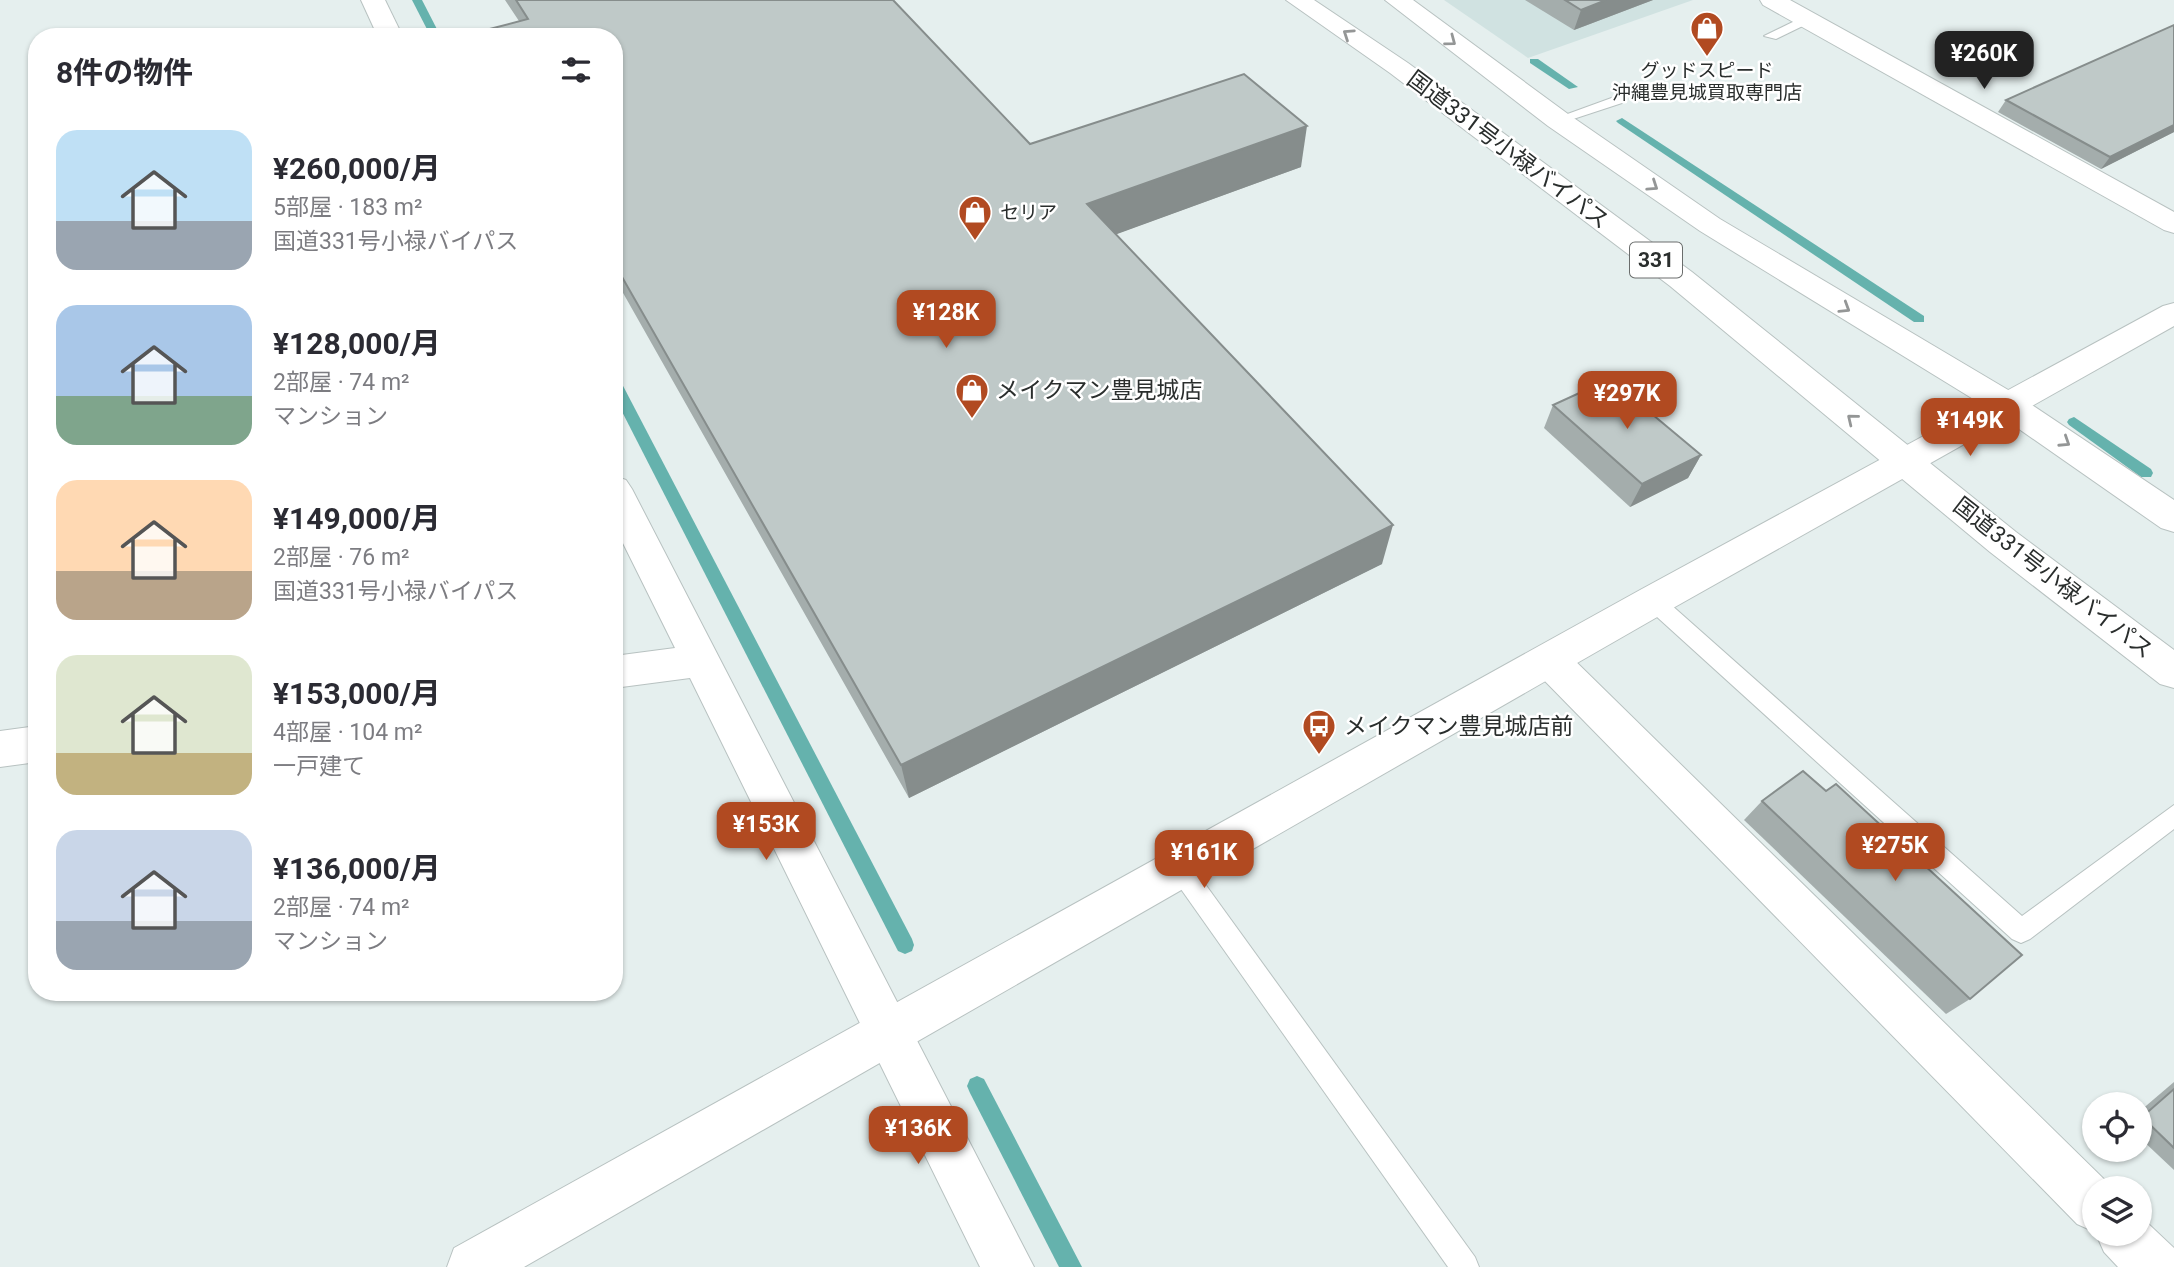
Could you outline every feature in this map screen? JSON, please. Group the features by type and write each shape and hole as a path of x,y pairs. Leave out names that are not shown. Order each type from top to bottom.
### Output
{"main road":[{"path":"373,0 387,28"},
{"name":"国道331号小禄バイパス","path":"1298,0 1421,84 1681,279 2003,542 2174,672"},
{"name":"331","path":"1397,0 1558,120 1710,225 2008,405 2174,517"},
{"path":"1772,0 2174,224"},
{"path":"473,1267 1653,601 2174,313"},
{"path":"623,507 699,662 1009,1267"},
{"path":"1549,661 2082,1193"},
{"path":"623,671 699,662"},
{"path":"0,749 28,745"},
{"path":"2134,1246 2156,1267"}],"lane":[{"path":"1771,36 1808,20"},
{"path":"1558,120 1617,100"},
{"path":"1653,601 2021,931 2174,815"},
{"path":"1179,867 1465,1267"}],"shaded area":[{"path":"1444,0 1693,0 1528,58"}],"building":[{"name":"メイクマン豊見城店","path":"516,0 893,0 1030,144 1244,74 1307,126 1087,204 1393,525 901,765 623,279 623,28 494,28 528,19"},
{"path":"1565,0 1606,0 1581,10"},
{"path":"2174,25 2174,125 2110,157 2006,100"},
{"path":"1610,379 1701,455 1642,484 1553,405"},
{"path":"1803,771 1826,791 1836,784 2022,955 1970,999 1762,801"},
{"path":"2174,1089 2174,1148 2152,1127 2152,1108"}],"waterway":[{"path":"417,0 431,28"},
{"path":"1534,61 1573,87"},
{"path":"1622,121 1919,319"},
{"path":"623,399 905,945"},
{"path":"2074,422 2146,473"},
{"path":"977,1086 1071,1267"}],"place":[{"name":"グッドスピード 沖縄豊見城買取専門店","path":"1707,58"},
{"name":"セリア","path":"975,242"},
{"name":"メイクマン豊見城店","path":"972,420"},
{"name":"メイクマン豊見城店前","path":"1319,756"}]}
